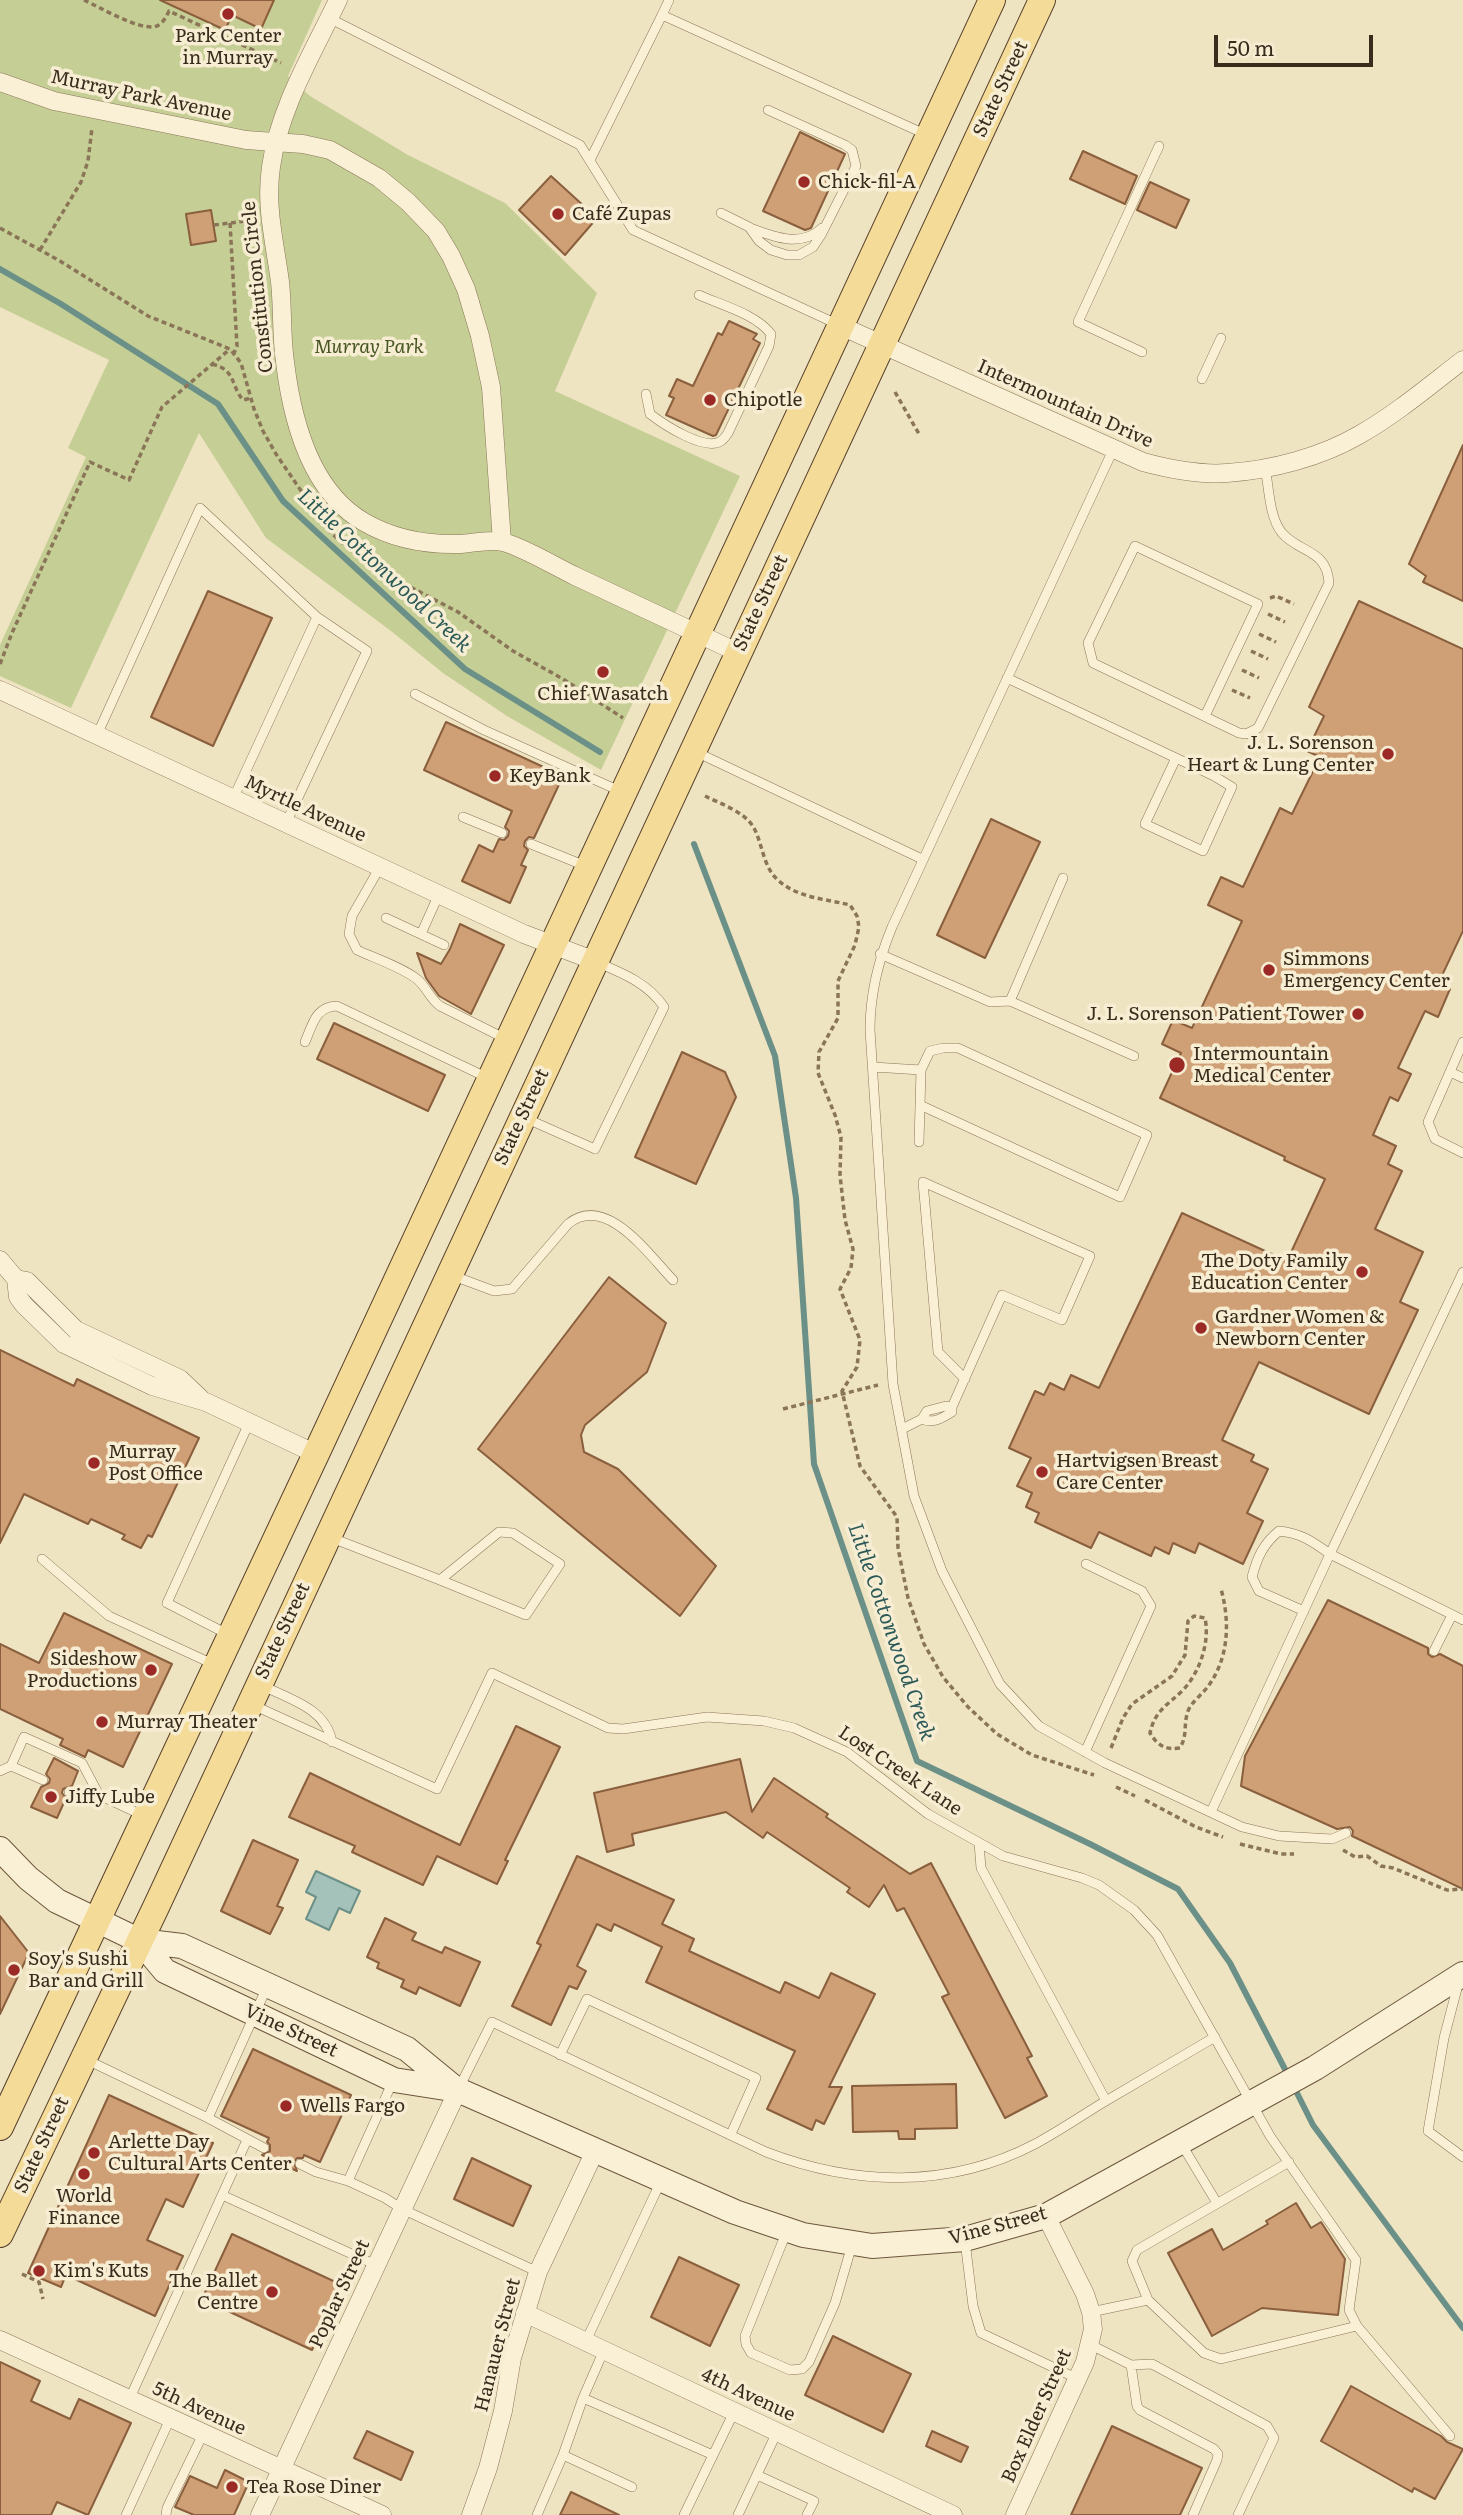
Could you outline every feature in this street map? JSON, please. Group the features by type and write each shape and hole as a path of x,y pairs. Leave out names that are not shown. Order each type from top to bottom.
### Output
{"main road":[{"path":"0,2127 992,0"},
{"name":"State Street","path":"0,2234 140,1941 1042,0"}],"street":[{"name":"Constitution Circle","path":"338,0 288,104 276,141 271,166 269,218 280,281 285,362 297,425 311,461 326,486 341,506 365,523 391,534 422,543 502,542 739,653"},
{"name":"Murray Park Avenue","path":"0,82 54,102 246,140 276,141"},
{"path":"276,141 330,150 379,178 408,202 436,231 451,256 466,289 491,387 502,542"},
{"name":"Intermountain Drive","path":"841,326 1143,463 1170,469 1225,473 1265,467 1332,449 1398,410 1463,360"},
{"name":"Myrtle Avenue","path":"0,690 439,894 552,945 595,961"},
{"path":"0,1260 16,1279 27,1281 76,1330 180,1380 206,1402 316,1454"},
{"name":"Vine Street","path":"0,1849 39,1888 57,1901 140,1941 182,1946 407,2049 458,2090 735,2212 788,2230 872,2246 915,2245 965,2239 1046,2216 1315,2068 1462,1975"},
{"name":"Vine Street","path":"140,1941 165,1971 394,2080 458,2090"},
{"name":"Poplar Street","path":"260,2515 458,2090"},
{"name":"Hanauer Street","path":"471,2515 488,2468 503,2411 512,2358 538,2272 595,2151"},
{"name":"Box Elder Street","path":"1015,2515 1078,2379 1091,2345 1093,2329 1085,2294 1046,2216"},
{"name":"4th Avenue","path":"525,2312 953,2515"},
{"name":"5th Avenue","path":"0,2340 382,2515"}],"lane":[{"path":"590,160 669,0"},
{"path":"662,15 929,135"},
{"path":"329,18 580,145 632,230 841,326"},
{"path":"749,227 771,250 787,255 799,255 813,247 856,166 852,150 768,110"},
{"path":"1142,352 1078,322 1159,146"},
{"path":"721,214 749,227 794,240 816,233 828,222"},
{"path":"646,394 650,414 668,427 703,443 712,444 720,442 728,433 769,346 771,334 766,327 699,295"},
{"path":"1202,379 1221,338"},
{"path":"1113,450 880,954 873,984 870,1018 893,1384 914,1496 942,1571 1000,1684 1039,1726 1085,1752 1242,1827 1279,1836 1332,1839 1346,1833"},
{"path":"1205,716 1258,604 1135,546 1088,643 1093,663 1205,716 1246,734 1258,728 1329,583 1325,566 1320,559 1282,533 1275,522 1265,467"},
{"path":"97,735 200,508 317,617 367,651 286,823"},
{"path":"233,799 317,617"},
{"path":"1007,678 1176,758 1232,787 1203,851 1146,824 1176,758"},
{"path":"415,694 484,730 624,792"},
{"path":"692,750 922,859"},
{"path":"463,817 502,833"},
{"path":"531,844 588,867"},
{"path":"380,867 352,916 349,934 357,950 416,978 431,999 440,1006 508,1040"},
{"path":"1010,1001 1063,878"},
{"path":"421,934 439,894"},
{"path":"386,918 444,945"},
{"path":"880,954 990,1002 1010,1001 1133,1056"},
{"path":"522,1116 595,1149 664,1007 657,996 629,976 595,961"},
{"path":"305,1042 318,1014 326,1007 337,1006 490,1079"},
{"path":"1463,1042 1428,1122 1435,1139 1463,1153"},
{"path":"919,1142 920,1105 921,1070 930,1051 943,1048 958,1048 1147,1135 1119,1198 920,1105"},
{"path":"873,1067 921,1070"},
{"path":"1450,1072 1463,1078"},
{"path":"902,1429 922,1419 929,1422 952,1412 1002,1295 1062,1320 1090,1256 923,1182 938,1352 965,1379"},
{"path":"449,1274 494,1291 512,1289 568,1224 577,1217 588,1214 605,1218 620,1226 673,1280"},
{"path":"1211,1812 1463,1272"},
{"path":"231,1636 167,1603 248,1423"},
{"path":"1304,1611 1259,1591 1252,1577 1257,1558 1268,1540 1279,1531 1295,1532 1330,1554 1463,1620"},
{"path":"327,1536 526,1615 560,1564 513,1533 499,1532 440,1580"},
{"path":"42,1559 109,1616 217,1666"},
{"path":"1085,1752 1151,1606 1142,1591 1086,1564"},
{"path":"1434,1651 1452,1615"},
{"name":"Lost Creek Lane","path":"254,1694 332,1742 437,1789 492,1673 608,1728 623,1729 707,1717 764,1721 794,1728 847,1752 928,1814 979,1843 1016,1861 1082,1878 1122,1899 1157,1936 1215,2036 1261,2098 1270,2136 1356,2260 1349,2310 1357,2326"},
{"path":"254,1694 315,1712 327,1724 332,1742"},
{"path":"0,1772 11,1766 24,1737 82,1763 99,1795 145,1817"},
{"path":"11,1766 43,1780"},
{"path":"69,1792 85,1799 99,1795"},
{"path":"979,1843 981,1868 1106,2101"},
{"path":"1462,1975 1444,2038 1428,2131 1463,2157"},
{"path":"208,2118 268,1985"},
{"path":"559,2055 587,1999 756,2078 731,2134"},
{"path":"458,2090 492,2022 766,2152 823,2171 863,2178 904,2178 975,2167 1035,2144 1215,2036"},
{"path":"83,2059 208,2118 264,2148"},
{"path":"348,2181 394,2080"},
{"path":"129,2400 247,2140"},
{"path":"1181,2143 1217,2203"},
{"path":"1289,2162 1136,2249 1132,2261 1148,2301 1204,2353 1221,2359 1357,2326 1450,2436"},
{"path":"300,2164 316,2172 348,2181 538,2272"},
{"path":"586,2341 661,2180"},
{"path":"222,2195 376,2265"},
{"path":"788,2230 745,2336 751,2353 790,2370 802,2369 809,2362 835,2304 853,2244"},
{"path":"965,2239 973,2306 981,2333 1078,2379"},
{"path":"1091,2312 1148,2301"},
{"path":"1091,2345 1131,2365 1152,2364 1267,2426 1274,2438 1238,2515"},
{"path":"537,2515 604,2350"},
{"path":"1131,2365 1137,2406 1140,2410 1214,2449 1218,2454 1193,2515"},
{"path":"583,2398 713,2455"},
{"path":"684,2515 734,2412"},
{"path":"126,2515 170,2419"},
{"path":"738,2515 777,2432"},
{"path":"166,2515 203,2434"},
{"path":"563,2455 632,2487"},
{"path":"757,2474 814,2501 807,2515"}],"path":[{"path":"84,0 128,20 152,27 164,20 169,11 281,63"},
{"path":"81,123 103,128"},
{"path":"40,250 81,182 88,161 91,135"},
{"path":"247,221 250,205"},
{"path":"214,225 269,218"},
{"path":"230,223 237,346 234,353"},
{"path":"0,664 90,462 128,480 162,407 230,349"},
{"path":"212,364 224,367 243,400 251,398"},
{"path":"895,392 919,434"},
{"path":"1258,604 1276,596 1294,604"},
{"path":"705,796 740,814 753,826 764,859 777,880 794,891 850,905 857,916 859,927 855,945 838,981 838,1018 820,1052 818,1073 841,1137 840,1175 845,1220 853,1249 851,1268 840,1289 860,1340 857,1367 842,1391 860,1466 897,1517 898,1548 908,1598 924,1644 943,1676 968,1707 997,1734 1032,1755 1099,1777"},
{"path":"783,1409 880,1385"},
{"path":"1111,1748 1132,1704 1172,1675 1185,1655 1188,1621 1194,1616 1205,1618 1207,1628 1199,1668 1185,1688 1154,1717 1150,1733 1156,1743 1169,1750 1181,1748 1186,1738 1185,1724 1189,1710 1216,1675 1222,1657 1226,1606 1221,1589"},
{"path":"1111,1784 1196,1827 1227,1838"},
{"path":"1237,1842 1281,1854 1305,1854"},
{"path":"1342,1849 1355,1857 1367,1856 1381,1866 1393,1868 1447,1890 1463,1889"},
{"path":"22,2274 40,2282 43,2299"}],"green space":[{"name":"Murray Park","path":"0,0 322,0 288,76 310,96 408,155 505,203 597,293 555,391 740,476 601,770 507,716 443,673 266,538 199,433 71,708 0,676 0,645 86,457 68,448 109,360 0,307"}],"water":[{"path":"316,1871 360,1891 350,1913 339,1908 329,1930 306,1919 316,1897 306,1892"}],"building":[{"name":"Park Center in Murray","path":"160,0 274,0 261,29 232,15 225,30"},
{"name":"Chick-fil-A","path":"800,132 845,154 811,228 805,230 763,211"},
{"path":"1083,151 1137,176 1125,204 1070,179"},
{"name":"Café Zupas","path":"551,176 597,218 565,255 519,210"},
{"path":"1150,182 1189,200 1176,228 1137,210"},
{"path":"211,210 216,241 191,245 186,214"},
{"path":"729,321 757,334 753,339 760,343 716,435 713,436 666,415 674,398 669,396 677,379 693,386 718,333 722,335"},
{"path":"1463,445 1463,601 1423,582 1426,576 1409,564"},
{"path":"208,591 272,618 213,746 151,717"},
{"path":"1359,601 1463,649 1463,931 1438,984 1450,989 1438,1017 1425,1011 1398,1068 1411,1074 1398,1101 1390,1097 1373,1135 1396,1146 1388,1164 1402,1171 1375,1229 1423,1252 1400,1302 1418,1310 1369,1414 1259,1362 1222,1440 1254,1455 1251,1461 1268,1469 1247,1513 1263,1521 1243,1564 1199,1543 1195,1553 1173,1543 1169,1554 1155,1547 1151,1556 1099,1532 1091,1548 1035,1522 1039,1513 1026,1507 1032,1493 1017,1486 1031,1458 1009,1448 1035,1391 1044,1395 1050,1383 1064,1390 1071,1375 1099,1388 1182,1213 1287,1261 1325,1179 1284,1160 1285,1157 1160,1098 1181,1053 1162,1044 1173,1020 1192,1028 1242,921 1208,905 1221,877 1243,887 1280,808 1292,814 1320,757 1307,751 1324,716 1309,707"},
{"path":"446,722 563,776 534,838 529,837 525,841 524,846 528,850 521,865 526,867 510,903 462,881 479,845 493,852 499,839 504,840 508,836 509,831 505,827 512,811 424,770"},
{"path":"991,819 1040,842 985,958 937,935"},
{"path":"460,924 504,945 471,1014 439,996 426,978 417,953 441,964"},
{"path":"334,1023 445,1075 428,1111 317,1059"},
{"path":"682,1052 725,1072 736,1097 696,1184 635,1157"},
{"path":"609,1277 666,1323 647,1372 585,1425 581,1435 584,1452 618,1469 716,1566 680,1616 478,1449"},
{"name":"Murray Post Office","path":"0,1350 74,1386 77,1379 199,1438 152,1537 148,1535 141,1548 122,1539 125,1535 91,1519 88,1524 24,1494 0,1543"},
{"path":"1328,1600 1428,1648 1428,1654 1432,1657 1440,1654 1463,1666 1463,1889 1352,1836 1350,1827 1337,1829 1241,1786 1245,1756"},
{"path":"64,1613 172,1664 123,1767 88,1750 85,1757 60,1745 63,1739 0,1709 0,1644 39,1663"},
{"path":"516,1726 560,1747 505,1860 508,1861 497,1884 437,1856 423,1885 352,1852 355,1846 289,1817 310,1773 460,1845"},
{"path":"54,1758 78,1771 72,1786 63,1789 62,1793 66,1798 57,1818 31,1807 41,1787 49,1783 50,1779 46,1774"},
{"path":"740,1759 752,1812 774,1778 910,1874 931,1863 1032,2056 1027,2058 1047,2096 1005,2118 942,1997 949,1994 904,1908 897,1911 884,1885 869,1907 847,1892 850,1888 767,1832 763,1838 726,1812 632,1834 634,1845 607,1852 594,1793"},
{"path":"253,1840 298,1860 277,1906 283,1908 270,1934 221,1911"},
{"path":"577,1856 674,1900 662,1924 694,1939 689,1951 780,1993 785,1982 819,1998 831,1973 875,1994 829,2087 842,2087 824,2124 816,2120 812,2130 767,2109 795,2051 646,1982 662,1947 614,1924 611,1931 597,1924 577,1966 586,1971 577,1989 569,1986 551,2025 512,2006 541,1945 537,1943"},
{"path":"0,1916 29,1953 0,2014"},
{"path":"385,1918 416,1933 412,1940 442,1953 445,1947 480,1962 460,2006 419,1987 416,1994 401,1987 404,1980 377,1968 379,1963 367,1957"},
{"name":"Wells Fargo","path":"253,2049 351,2095 320,2162 304,2155 294,2162 297,2171 262,2155 270,2151 267,2142 269,2138 221,2116"},
{"path":"956,2084 957,2128 915,2129 915,2139 899,2139 898,2131 853,2132 852,2086"},
{"path":"109,2095 213,2143 183,2207 166,2199 147,2240 183,2256 155,2316 66,2275 61,2287 28,2273"},
{"path":"472,2158 531,2186 513,2226 454,2199"},
{"path":"1296,2203 1311,2228 1321,2222 1345,2259 1338,2315 1262,2308 1212,2336 1168,2253 1212,2229 1223,2250 1268,2224 1266,2221"},
{"name":"The Ballet Centre","path":"232,2234 342,2285 312,2350 202,2299"},
{"path":"679,2257 739,2285 710,2346 651,2317"},
{"path":"833,2336 911,2374 883,2432 805,2395"},
{"path":"0,2362 40,2381 31,2401 70,2419 79,2399 131,2423 88,2515 57,2502 51,2515 0,2515"},
{"path":"1351,2386 1463,2449 1435,2499 1414,2488 1412,2492 1321,2441"},
{"path":"1112,2426 1202,2468 1180,2515 1071,2515"},
{"path":"367,2431 413,2452 401,2480 354,2458"},
{"path":"932,2431 968,2447 961,2462 926,2446"},
{"path":"225,2470 249,2482 234,2515 194,2515 175,2507 190,2476 217,2488"},
{"path":"571,2492 619,2515 560,2515"}],"waterway":[{"name":"Little Cottonwood Creek","path":"0,269 61,304 218,404 283,501 465,669 600,752"},
{"name":"Little Cottonwood Creek","path":"694,844 775,1056 796,1198 814,1464 917,1761 1178,1889 1230,1963 1289,2077"},
{"name":"Little Cottonwood Creek","path":"1294,2087 1313,2125 1463,2328"}],"place":[{"name":"Park Center in Murray","path":"228,14"},
{"name":"Chick-fil-A","path":"804,182"},
{"name":"Café Zupas","path":"558,214"},
{"name":"Chipotle","path":"710,400"},
{"name":"Chief Wasatch","path":"603,672"},
{"name":"J. L. Sorenson Heart & Lung Center","path":"1388,754"},
{"name":"KeyBank","path":"495,776"},
{"name":"Simmons Emergency Center","path":"1269,970"},
{"name":"J. L. Sorenson Patient Tower","path":"1358,1014"},
{"name":"Intermountain Medical Center","path":"1177,1065"},
{"name":"The Doty Family Education Center","path":"1362,1272"},
{"name":"Gardner Women & Newborn Center","path":"1201,1328"},
{"name":"Murray Post Office","path":"94,1463"},
{"name":"Hartvigsen Breast Care Center","path":"1042,1472"},
{"name":"Sideshow Productions","path":"151,1670"},
{"name":"Murray Theater","path":"102,1722"},
{"name":"Jiffy Lube","path":"51,1797"},
{"name":"Soy's Sushi Bar and Grill","path":"14,1970"},
{"name":"Wells Fargo","path":"286,2106"},
{"name":"Arlette Day Cultural Arts Center","path":"94,2153"},
{"name":"World Finance","path":"84,2174"},
{"name":"Kim's Kuts","path":"39,2271"},
{"name":"The Ballet Centre","path":"272,2292"},
{"name":"Tea Rose Diner","path":"232,2487"}]}
